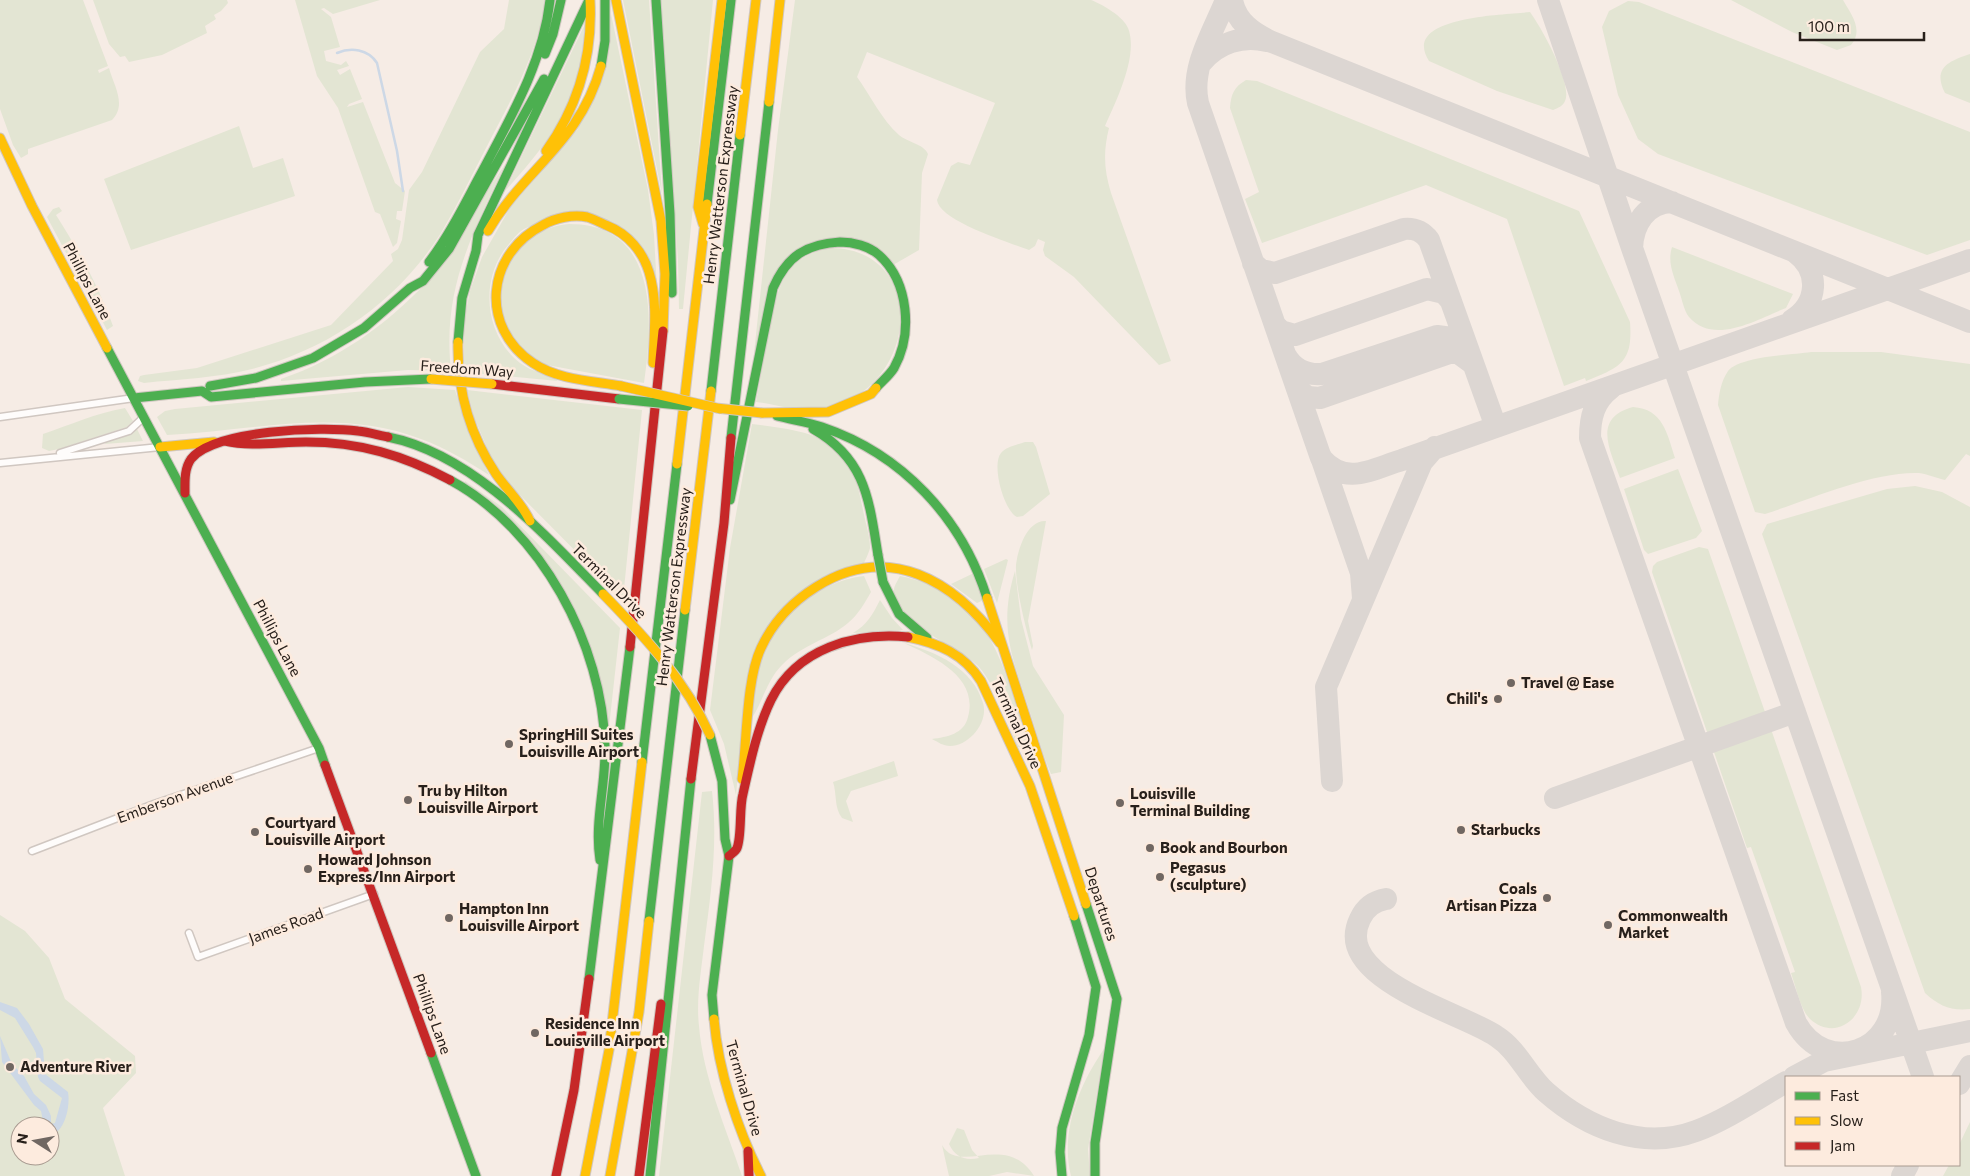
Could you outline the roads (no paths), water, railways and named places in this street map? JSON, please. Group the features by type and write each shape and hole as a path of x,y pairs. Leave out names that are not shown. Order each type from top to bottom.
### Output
{"main road":[{"path":"410,288 458,218 527,85 544,34 550,0"},
{"path":"527,85 532,81 548,47 561,0"},
{"path":"530,521 526,510 488,461 473,428 460,385 457,349 459,318 478,244 478,235 570,42 572,34 590,0"},
{"path":"478,244 512,193 531,173 568,119 586,71 591,36 590,0"},
{"path":"531,173 536,171 569,134 592,97 604,56 605,0"},
{"path":"556,1176 575,1081 633,623 660,364 665,297 661,221 616,0"},
{"path":"656,0 673,270 672,296 660,364"},
{"path":"704,229 698,207 722,0"},
{"name":"Henry Watterson Expressway","path":"585,1176 609,1050 731,0"},
{"name":"Henry Watterson Expressway","path":"610,1176 620,1135 636,1029 756,0"},
{"path":"650,1176 673,962 673,937 701,687 724,523 726,478 760,194 759,182 780,0"},
{"path":"760,194 766,182 787,0"},
{"path":"206,389 285,370 320,354 364,328 410,288 423,281 449,249 566,40 572,34"},
{"name":"Phillips Lane","path":"0,138 19,182 320,748 476,1176"},
{"path":"656,396 652,377 654,308 651,279 642,257 623,234 596,220 578,217 546,222 527,232 517,241 500,267 495,300 503,330 519,352 542,368 620,386 721,409"},
{"path":"724,523 736,478 773,288 780,273 798,253 826,242 853,243 875,252 891,268 898,279 907,311 907,331 904,345 892,372 874,392 847,407 826,412 762,413"},
{"name":"Freedom Way","path":"134,398 206,389 211,397 365,382 431,379 762,413 797,422"},
{"path":"797,422 834,440 854,461 865,488 883,582 892,606 897,614 909,625 940,646"},
{"name":"Departures","path":"797,422 828,428 880,455 905,474 938,507 959,534 977,566 995,616 1003,647 1117,999 1094,1159 1095,1176"},
{"path":"185,493 186,470 190,460 199,451 225,440 239,436 315,430 360,432 389,437 425,449 459,466 497,492 530,521"},
{"path":"160,447 225,440 239,444 334,442 392,453 425,466 468,492 498,515 550,574 571,608 597,679 605,738 597,845 601,864"},
{"name":"Terminal Drive","path":"530,521 669,664 697,706 710,735 722,784 725,811 725,848 729,856 712,995 715,1034 722,1070 748,1151 761,1176"},
{"path":"743,793 752,681 759,653 768,634 788,608 821,583 852,572 882,568 914,572 940,584 967,603 1003,647"},
{"name":"Terminal Drive","path":"729,856 736,848 743,793 746,788 758,730 765,709 781,683 802,662 841,642 871,636 910,637 940,646 967,663 981,681 1030,784 1096,987 1096,1004 1090,1032 1062,1125 1060,1144 1062,1176"},
{"path":"639,1176 667,951 673,937"},
{"path":"748,1151 749,1176"}],"street":[{"path":"0,417 134,398"},
{"path":"52,456 129,430 144,417"},
{"path":"0,462 160,447"},
{"name":"Emberson Avenue","path":"32,851 154,804 320,748"},
{"name":"James Road","path":"189,933 198,957 374,894"}],"water":[{"name":"Adventure River","path":"0,1002 17,1008 29,1024 43,1049 45,1074 68,1092 67,1112 64,1123 60,1128 60,1116 57,1116 62,1098 40,1081 36,1053 33,1047 15,1018 0,1010"},
{"name":"Adventure River","path":"0,1036 12,1064 24,1076 34,1094 46,1105 51,1116 42,1116 41,1111 34,1105 2,1062"}],"waterway":[{"path":"337,53 359,50 369,55 377,63 397,151 403,191"}],"place":[{"name":"Travel @ Ease","path":"1511,683"},
{"name":"Chili's","path":"1498,699"},
{"name":"SpringHill Suites Louisville Airport","path":"509,744"},
{"name":"Tru by Hilton Louisville Airport","path":"408,800"},
{"name":"Louisville Terminal Building","path":"1120,803"},
{"name":"Starbucks","path":"1461,830"},
{"name":"Courtyard Louisville Airport","path":"255,832"},
{"name":"Book and Bourbon","path":"1150,848"},
{"name":"Howard Johnson Express/Inn Airport","path":"308,869"},
{"name":"Pegasus (sculpture)","path":"1160,877"},
{"name":"Coals Artisan Pizza","path":"1547,898"},
{"name":"Hampton Inn Louisville Airport","path":"449,918"},
{"name":"Commonwealth Market","path":"1608,925"},
{"name":"Residence Inn Louisville Airport","path":"535,1033"},
{"name":"Adventure River","path":"10,1067"}]}
